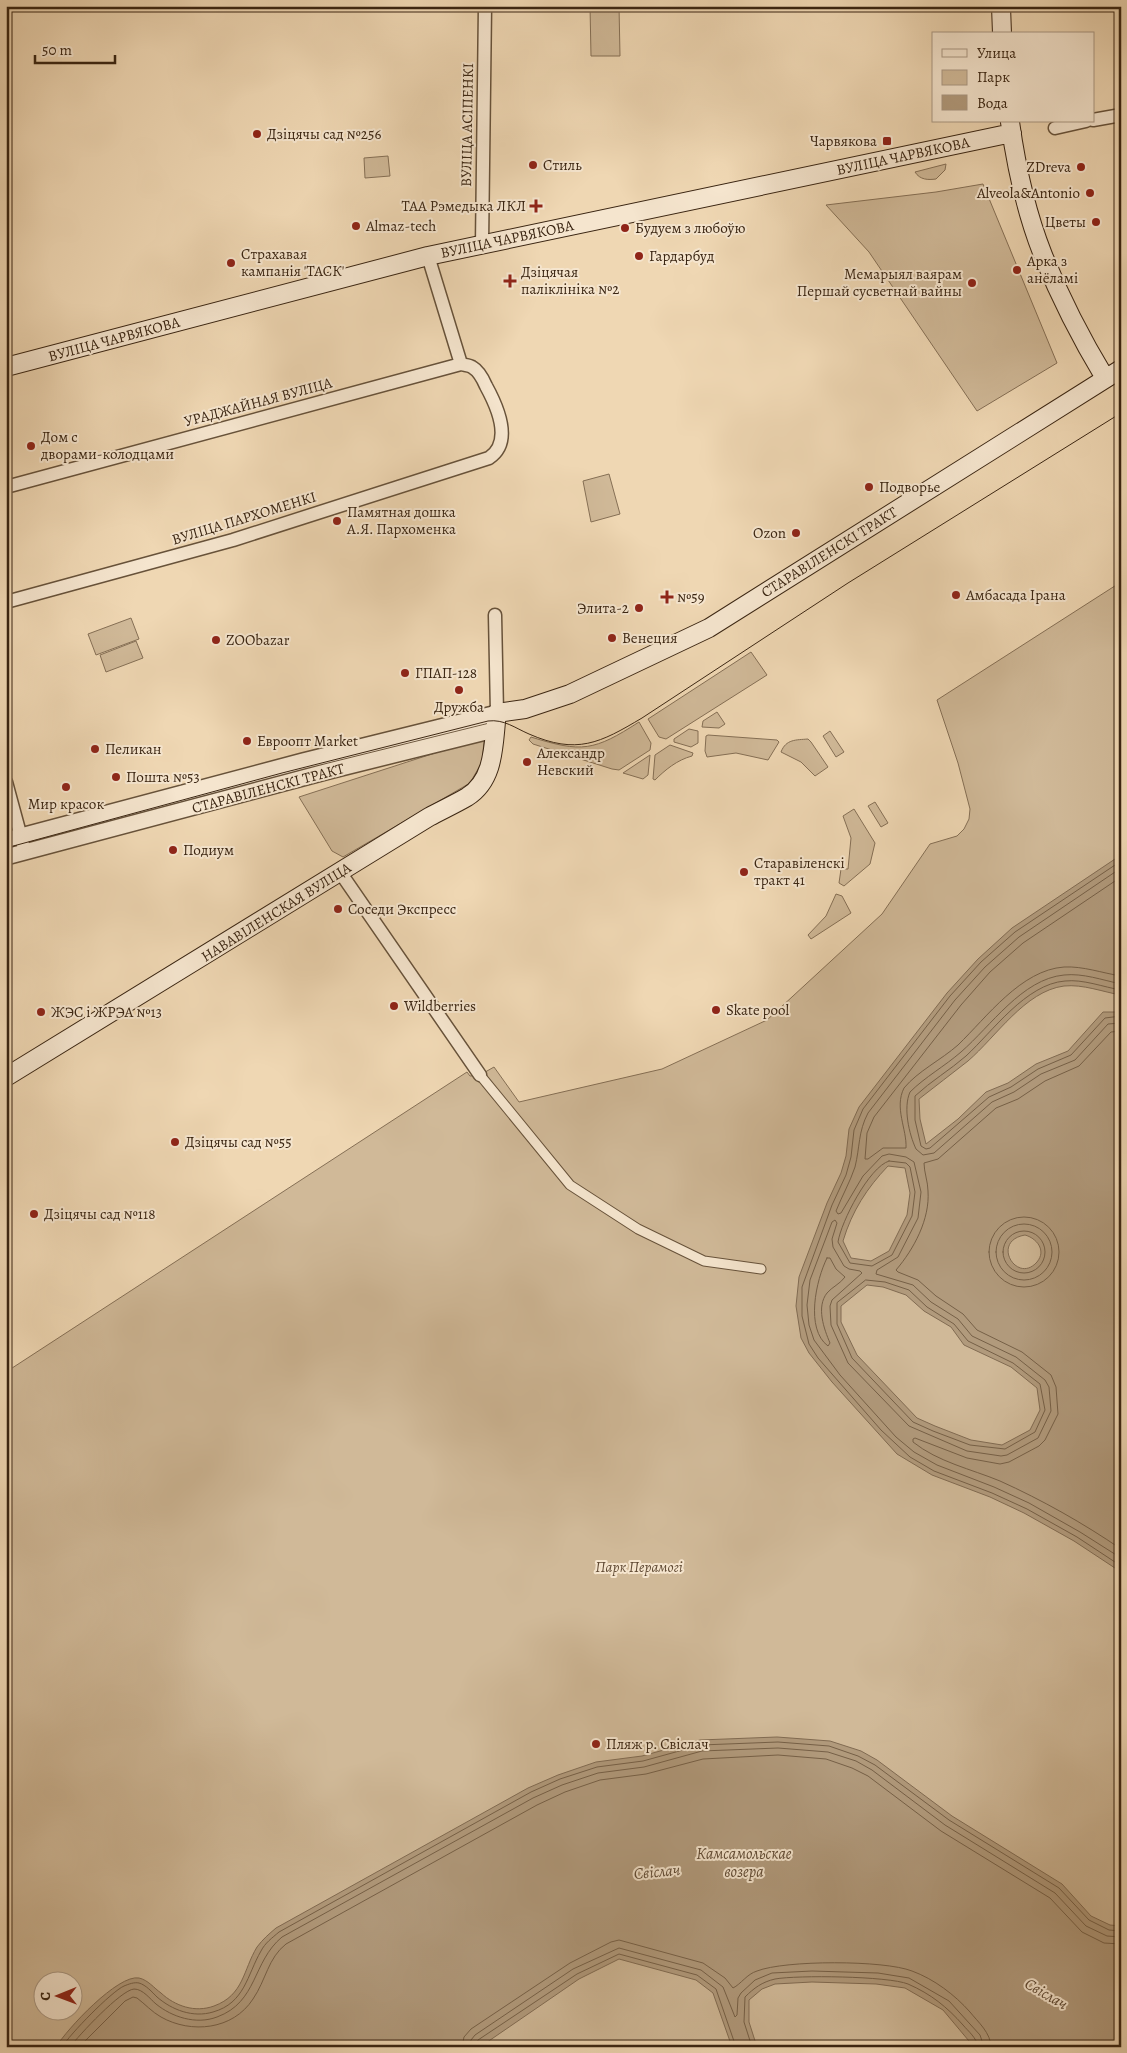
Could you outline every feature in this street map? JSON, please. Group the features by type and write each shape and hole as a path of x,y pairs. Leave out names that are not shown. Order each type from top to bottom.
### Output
{"main road":[{"path":"1001,6 1002,32"},
{"name":"ВУЛІЦА ЧАРВЯКОВА","path":"6,367 428,256 1011,127"},
{"path":"1011,127 1026,200 1043,255 1088,349 1105,378"},
{"name":"СТАРАВІЛЕНСКІ ТРАКТ","path":"496,721 508,724 525,710 570,694 709,628 1121,369"},
{"name":"НАВАВІЛЕНСКАЯ ВУЛІЦА","path":"6,1078 429,817 469,796 484,782 491,766 496,721"}],"street":[{"name":"ВУЛІЦА АСІПЕНКІ","path":"482,244 485,6"},
{"path":"1094,120 1121,114"},
{"path":"1055,128 1082,122"},
{"path":"428,256 461,364"},
{"name":"УРАДЖАЙНАЯ ВУЛІЦА","path":"6,487 461,364"},
{"name":"ВУЛІЦА ПАРХОМЕНКІ","path":"6,602 233,540 489,458 497,453 500,444 500,418 493,398 480,374 472,367 461,364"},
{"path":"495,615 496,721"},
{"name":"СТАРАВІЛЕНСКІ ТРАКТ","path":"6,840 303,761 496,721"},
{"name":"СТАРАВІЛЕНСКІ ТРАКТ","path":"6,857 329,771 496,721"},
{"path":"6,782 25,852"},
{"path":"340,872 480,1075 570,1185 638,1229 704,1261 761,1269"}],"green space":[{"path":"590,6 619,6 620,56 591,56"},
{"path":"388,156 390,176 365,178 364,158"},
{"path":"946,164 945,170 936,179 922,178 915,172"},
{"path":"983,184 1057,363 977,411 869,252 826,205 936,192"},
{"path":"609,474 620,514 591,522 583,481"},
{"name":"Парк Перамогі","path":"1121,582 1121,2047 6,2047 6,1372 467,1072 470,1076 480,1075 494,1067 519,1102 662,1069 767,1020 882,914 930,844 957,836 964,829 969,819 970,809 958,763 937,700"},
{"path":"131,618 139,639 96,655 88,634"},
{"path":"136,641 143,658 106,672 100,655"},
{"path":"751,652 767,675 666,739 659,737 648,719"},
{"path":"717,712 725,724 719,728 702,727 703,721"},
{"path":"639,722 651,743 650,750 619,770 533,744 529,740 531,737 563,745 587,746 610,739"},
{"path":"689,729 698,731 698,743 691,747 674,742 674,739"},
{"path":"830,731 844,752 836,757 823,736"},
{"path":"706,736 777,740 779,742 768,760 736,753 707,757 705,751"},
{"path":"808,739 828,767 815,776 801,762 781,752 789,742"},
{"path":"484,741 482,762 470,783 343,857 332,851 299,797 469,742"},
{"path":"670,745 693,753 692,756 681,760 655,780 653,779 655,755"},
{"path":"650,755 648,775 643,779 623,773"},
{"path":"875,802 888,823 881,827 868,806"},
{"path":"854,809 875,843 870,864 844,886 839,883 841,869 848,869 851,838 843,816"},
{"path":"836,894 842,896 851,913 811,939 808,935 826,916"}],"water":[{"path":"1121,855 1121,995 1086,987 1064,986 1036,996 1012,1016 968,1061 919,1099 920,1119 926,1144 958,1119 986,1092 1008,1083 1036,1064 1068,1051 1103,1012 1118,1012 1121,1009 1121,1572 1074,1541 1024,1513 990,1497 932,1475 897,1454 832,1382 809,1353 801,1338 796,1306 799,1277 827,1203 841,1173 846,1156 849,1129 859,1107 947,993 978,959 1012,928","holes":["888,1166 905,1168 910,1193 907,1215 889,1251 871,1261 851,1258 843,1241 851,1220 861,1200","1025,1235 1039,1245 1040,1258 1029,1268 1015,1265 1010,1259 1009,1245 1015,1239","867,1285 883,1287 906,1295 924,1311 951,1327 964,1345 1011,1367 1037,1388 1040,1410 1030,1430 1002,1445 971,1440 917,1418 857,1355 841,1322 841,1306"]},
{"name":"Камсамольскае возера","path":"777,1737 830,1741 861,1751 877,1760 952,1816 1062,1884 1091,1916 1110,1925 1121,1926 1121,2047 974,2047 943,2010 905,1988 876,1984 812,1982 775,1984 762,1989 749,2000 749,2022 757,2047 732,2047 713,1993 696,1980 619,1959 579,1979 480,2047 56,2047 78,2020 82,2020 82,2016 94,2004 106,1993 130,1979 139,1978 145,1980 179,2005 200,2009 214,2006 224,2001 237,1989 257,1947 276,1928 528,1788 596,1762 642,1756 700,1740"}],"tram line":[{"path":"6,848 282,773 488,721 504,723 529,734 561,744 575,745 600,740 642,718 848,583 1121,413"}],"place":[{"name":"Дзіцячы сад №256","path":"257,134"},
{"name":"Чарвякова","path":"887,141"},
{"name":"Стиль","path":"533,165"},
{"name":"ZDreva","path":"1081,167"},
{"name":"Alveola&Antonio","path":"1090,193"},
{"name":"ТАА Рэмедыка ЛКЛ","path":"536,206"},
{"name":"Цветы","path":"1096,222"},
{"name":"Almaz-tech","path":"356,226"},
{"name":"Будуем з любоўю","path":"625,228"},
{"name":"Гардарбуд","path":"639,256"},
{"name":"Страхавая кампанія 'ТАСК'","path":"231,263"},
{"name":"Арка з анёламі","path":"1017,270"},
{"name":"Дзіцячая паліклініка №2","path":"510,281"},
{"name":"Мемарыял ваярам Першай сусветнай вайны","path":"972,283"},
{"name":"Дом с дворами-колодцами","path":"31,446"},
{"name":"Подворье","path":"869,487"},
{"name":"Памятная дошка А.Я. Пархоменка","path":"337,521"},
{"name":"Ozon","path":"796,533"},
{"name":"Амбасада Ірана","path":"956,595"},
{"name":"№59","path":"667,597"},
{"name":"Элита-2","path":"639,608"},
{"name":"Венеция","path":"612,638"},
{"name":"ZOObazar","path":"216,640"},
{"name":"ГПАП-128","path":"405,673"},
{"name":"Дружба","path":"459,690"},
{"name":"Евроопт Market","path":"247,741"},
{"name":"Пеликан","path":"95,749"},
{"name":"Александр Невский","path":"527,762"},
{"name":"Пошта №53","path":"116,777"},
{"name":"Мир красок","path":"66,787"},
{"name":"Подиум","path":"173,850"},
{"name":"Старавіленскі тракт 41","path":"744,872"},
{"name":"Соседи Экспресс","path":"338,909"},
{"name":"Wildberries","path":"394,1006"},
{"name":"Skate pool","path":"716,1010"},
{"name":"ЖЭС і ЖРЭА №13","path":"41,1012"},
{"name":"Дзіцячы сад №55","path":"175,1142"},
{"name":"Дзіцячы сад №118","path":"34,1214"},
{"name":"Пляж р. Свіслач","path":"596,1744"}],"water label":[{"name":"Свіслач","path":"657,1872"},
{"name":"Свіслач","path":"1046,1994"}]}
